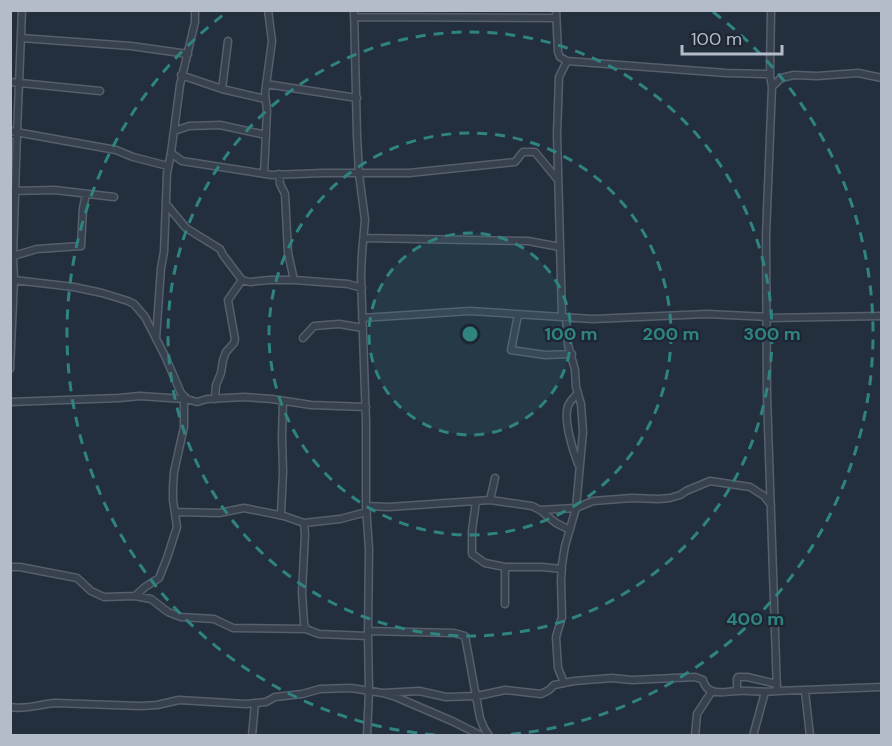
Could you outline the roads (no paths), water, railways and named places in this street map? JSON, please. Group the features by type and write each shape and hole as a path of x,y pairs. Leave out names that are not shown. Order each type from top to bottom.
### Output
{"street":[{"path":"10,369 14,280 12,257 14,131 19,84 22,10"},
{"path":"156,340 168,166 182,75 196,19 195,10"},
{"path":"264,174 267,111 265,99 272,40 268,10"},
{"path":"771,10 770,75 772,87 766,235 767,396 777,687"},
{"path":"366,735 369,691 369,549 362,318 362,253 365,220 359,174 354,14 556,14 558,52 560,57 567,61 770,75"},
{"path":"21,38 131,46 188,54"},
{"path":"222,89 228,41"},
{"path":"564,683 558,668 556,637 562,617 562,569 565,546 576,507 583,432 581,404 564,317 560,247 557,134 559,77 567,61"},
{"path":"772,87 781,78 794,75 858,73 882,78"},
{"path":"182,75 222,89 265,99"},
{"path":"10,82 100,91"},
{"path":"266,84 357,98"},
{"path":"174,131 189,126 220,125 266,135"},
{"path":"14,131 116,150 168,166"},
{"path":"171,153 182,161 264,174 409,174 515,162 524,152 535,152 558,180"},
{"path":"279,174 280,184 285,194 288,253 294,280"},
{"path":"13,191 55,190 114,197"},
{"path":"12,257 38,249 81,246 86,194"},
{"path":"166,203 186,228 220,249 242,280 250,282 294,280 348,284 362,288"},
{"path":"364,238 528,241 560,247"},
{"path":"14,280 74,287 128,301 140,310 184,398 184,427 174,472 173,495 177,527 160,576 135,596"},
{"path":"215,399 223,360 235,339 228,300 242,280"},
{"path":"362,318 470,312 626,318 707,314 767,318 882,316"},
{"path":"518,315 511,350 545,355 572,354"},
{"path":"303,338 314,326 339,324 363,328"},
{"path":"578,393 568,405 567,423 570,442 579,468"},
{"path":"10,402 141,396 184,398 197,402 207,399 244,397 311,405 366,407"},
{"path":"281,515 284,472 283,401"},
{"path":"568,405 581,404"},
{"path":"490,500 495,478"},
{"path":"540,510 576,507 592,501 670,498 710,481 750,487 764,496 771,506"},
{"path":"176,512 219,513 244,508 281,515 304,523 340,519 366,509 490,500 532,506 570,530"},
{"path":"476,501 472,554 485,563 505,567 562,569"},
{"path":"304,523 302,592 306,629"},
{"path":"10,567 77,578 91,591 104,597 135,596 152,599 168,612 181,617 214,619 233,628 306,629 319,634 454,633 465,636 480,718 483,728 489,735"},
{"path":"505,567 505,604"},
{"path":"382,693 419,691 446,697 477,696 505,690 541,694 555,685 612,678 632,680 695,677 703,680 712,691 724,693 765,692 777,687"},
{"path":"737,691 738,677 747,677 777,687 806,691 882,687"},
{"path":"10,707 23,709 45,703 141,706 179,700 246,704 266,702 275,697 320,689 351,688 396,697 482,735"},
{"path":"695,735 697,714 712,691"},
{"path":"806,691 810,735"},
{"path":"753,735 765,692"},
{"path":"252,735 255,703"}]}
